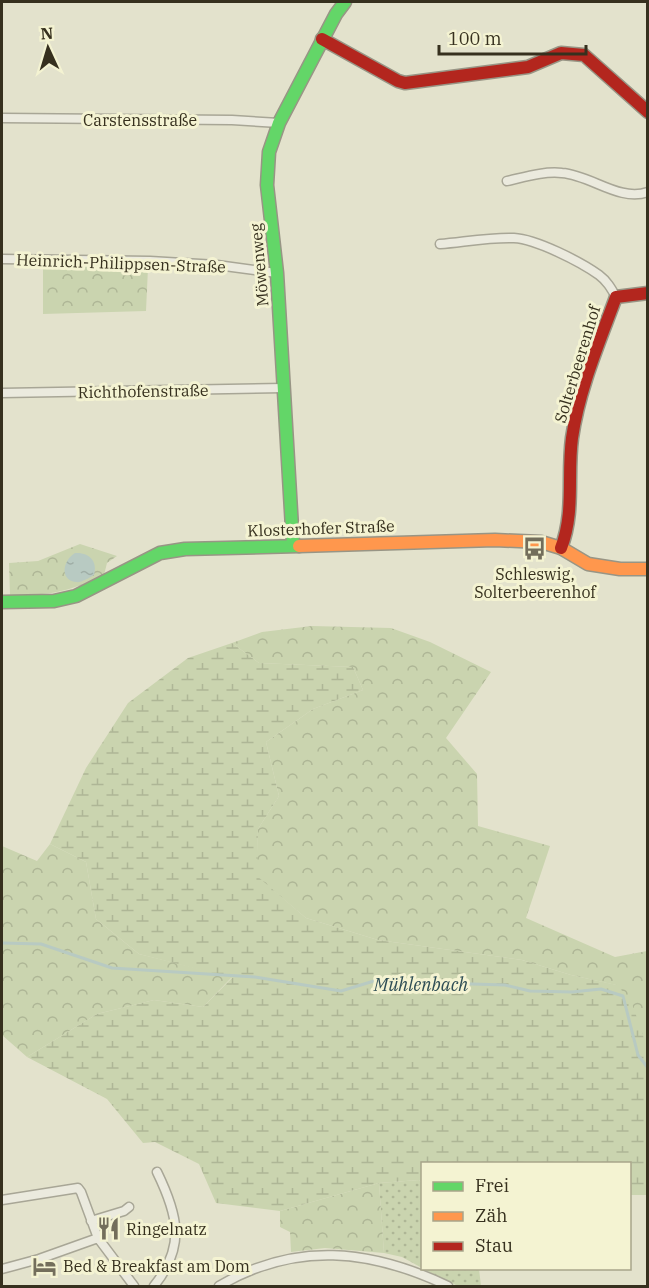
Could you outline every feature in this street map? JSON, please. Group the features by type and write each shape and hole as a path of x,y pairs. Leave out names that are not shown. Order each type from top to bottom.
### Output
{"street":[{"name":"Möwenweg","path":"293,545 277,273 267,185 269,152 279,123 322,39 345,2"},
{"path":"322,39 405,83 528,67 561,53 584,55 648,111"},
{"name":"Carstensstraße","path":"2,118 232,120 279,123"},
{"path":"507,181 539,174 563,173 588,179 623,194 639,195 648,192"},
{"name":"Solterbeerenhof","path":"440,244 513,238 529,240 598,274 610,286 616,297 577,414 570,467 570,523 561,548"},
{"name":"Heinrich-Philippsen-Straße","path":"2,259 150,261 217,265 277,273"},
{"name":"Solterbeerenhof","path":"616,297 648,293"},
{"name":"Richthofenstraße","path":"2,393 284,388"},
{"name":"Klosterhofer Straße","path":"2,602 54,601 76,596 160,553 185,549 495,540 541,542 561,548 588,564 620,569 648,569"},
{"path":"154,1287 169,1267 175,1232 175,1215 157,1172"},
{"path":"2,1200 78,1188 98,1238 134,1287"},
{"path":"91,1221 124,1211 129,1207"},
{"path":"2,1269 39,1259 98,1238"},
{"path":"219,1287 237,1276 266,1264 304,1256 326,1255 376,1259 403,1267 448,1287"}],"green space":[{"path":"43,266 148,268 146,311 43,314"},
{"path":"80,544 117,556 107,563 104,575 58,592 10,595 9,563 38,561"},
{"path":"312,626 391,628 430,642 491,672 446,738 477,774 478,826 550,846 526,918 615,957 647,951 647,1046 616,985 571,975 522,960 378,940 306,918 256,876 258,829 279,796 266,742 313,709 363,690 353,667 259,663 232,643 262,632"},
{"path":"232,643 259,663 353,667 363,690 313,709 266,742 279,796 258,829 257,876 306,918 378,940 522,960 571,975 617,985 631,1001 647,1046 647,1195 631,1195 631,1162 421,1162 421,1182 419,1180 379,1183 280,1211 216,1203 199,1164 155,1142 143,1143 107,1099 27,1057 97,1014 154,1000 203,1007 232,978 139,954 96,919 86,862 50,844 86,768 128,703 188,658"},
{"path":"50,844 86,862 96,919 139,954 232,977 203,1007 154,1000 97,1014 27,1057 2,1035 2,846 37,861"},
{"path":"419,1180 421,1182 421,1267 402,1257 384,1253 379,1183"},
{"path":"379,1183 384,1253 325,1248 291,1252 290,1232 280,1227 280,1211"},
{"path":"425,1270 479,1270 481,1286 458,1286"}],"water":[{"path":"75,553 88,556 95,566 94,575 78,582 67,578 65,574 68,560"}],"waterway":[{"name":"Mühlenbach","path":"2,943 41,944 112,968 255,977 341,991 374,981 505,985 530,991 572,992 601,989 623,996 638,1055 648,1068"}],"traffic: fast":[{"path":"293,545 277,273 267,185 269,152 279,123 336,14 345,2"},
{"path":"2,602 54,601 76,596 160,553 185,549 299,546"}],"traffic: slow":[{"path":"299,546 495,540 541,542 561,548 588,564 620,569 648,569"}],"traffic: jam":[{"path":"322,39 405,83 528,67 561,53 584,55 648,112"},
{"path":"561,548 568,521 572,438 579,402 590,366 616,297 648,293"}],"place":[{"name":"Schleswig, Solterbeerenhof","path":"535,549"},
{"name":"Ringelnatz","path":"108,1229"},
{"name":"Bed & Breakfast am Dom","path":"45,1266"}]}
